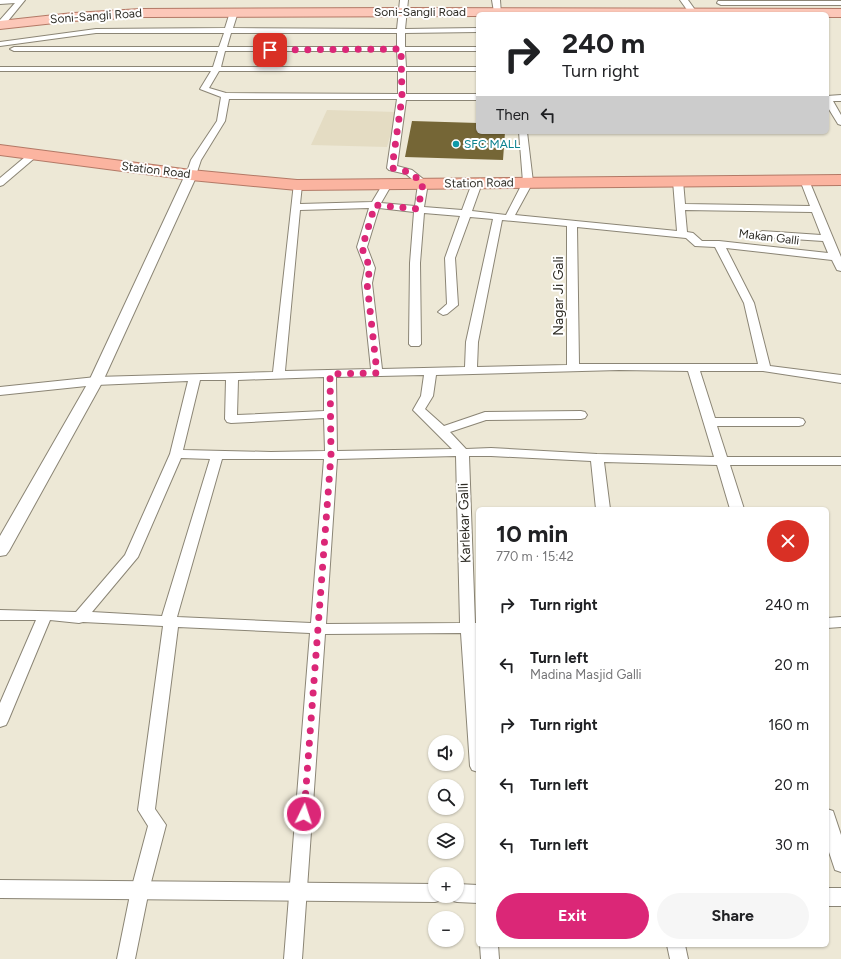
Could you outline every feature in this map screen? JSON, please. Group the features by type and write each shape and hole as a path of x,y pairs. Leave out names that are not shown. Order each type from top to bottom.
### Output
{"highway":[{"name":"Station Road","path":"0,150 192,175 297,184 841,180"}],"main road":[{"name":"Soni-Sangli Road","path":"0,25 141,13 234,12 403,6 497,6 666,12"},
{"name":"Soni-Sangli Road","path":"829,14 841,14"}],"street":[{"path":"0,2 21,0"},
{"path":"0,25 21,0"},
{"path":"684,0 693,12"},
{"path":"720,3 841,2"},
{"path":"403,6 401,31 402,97 392,168 409,172 423,183 418,209 415,276 415,344"},
{"path":"234,12 216,68 204,89 225,96 476,97"},
{"path":"82,59 104,15"},
{"path":"0,44 96,31 476,30"},
{"path":"0,49 82,59 216,68 476,69"},
{"path":"0,69 82,59 222,50 476,49"},
{"path":"0,551 96,381 192,175 196,160 221,121 225,96"},
{"path":"829,99 841,98"},
{"path":"829,102 841,122"},
{"path":"471,371 472,342 504,217 528,182 523,134"},
{"path":"0,184 34,154"},
{"path":"805,180 841,268"},
{"path":"295,207 375,205 682,234 678,181"},
{"path":"443,312 453,305 450,258 477,183"},
{"path":"279,375 297,184"},
{"path":"377,373 367,283 370,268 362,248 375,205 387,184"},
{"path":"679,207 816,209"},
{"name":"Nagar Ji Gali","path":"572,224 573,368"},
{"name":"Makan Galli","path":"682,234 689,235 699,244 718,244 836,257"},
{"path":"762,234 828,238"},
{"path":"718,244 750,303 765,368"},
{"path":"0,391 96,381 195,377 573,368 693,368 765,368 763,368 841,379"},
{"path":"693,368 737,507"},
{"path":"430,372 427,396 419,410 462,452"},
{"path":"293,959 331,455 330,374"},
{"path":"232,376 231,419 331,414"},
{"path":"79,618 131,557 176,454 195,377"},
{"path":"442,431 485,416 581,415"},
{"path":"711,422 799,422"},
{"name":"Karlekar Galli","path":"462,452 473,628 476,711"},
{"path":"176,454 271,456 492,452 597,458 723,461 841,461"},
{"path":"126,959 140,890 157,825 146,810 169,622 217,455"},
{"path":"597,458 603,507"},
{"path":"0,615 45,615 79,618 342,630 473,628"},
{"path":"0,721 45,615"},
{"path":"829,623 841,622"},
{"path":"829,823 841,865"},
{"path":"0,889 428,893"},
{"path":"464,893 476,894"},
{"path":"829,897 841,897"},
{"path":"489,947 490,959"},
{"path":"676,947 679,959"}],"shaded area":[{"path":"327,110 397,112 387,147 311,145"}],"building":[{"name":"SFC MALL","path":"412,121 476,123 476,134 505,134 503,160 405,157"}],"place":[{"name":"SFC MALL","path":"456,144"}],"route":[{"path":"270,50 401,49 402,97 392,168 409,172 423,183 418,209 375,205 362,248 370,268 367,283 377,373 330,374 331,455 304,814"}]}
